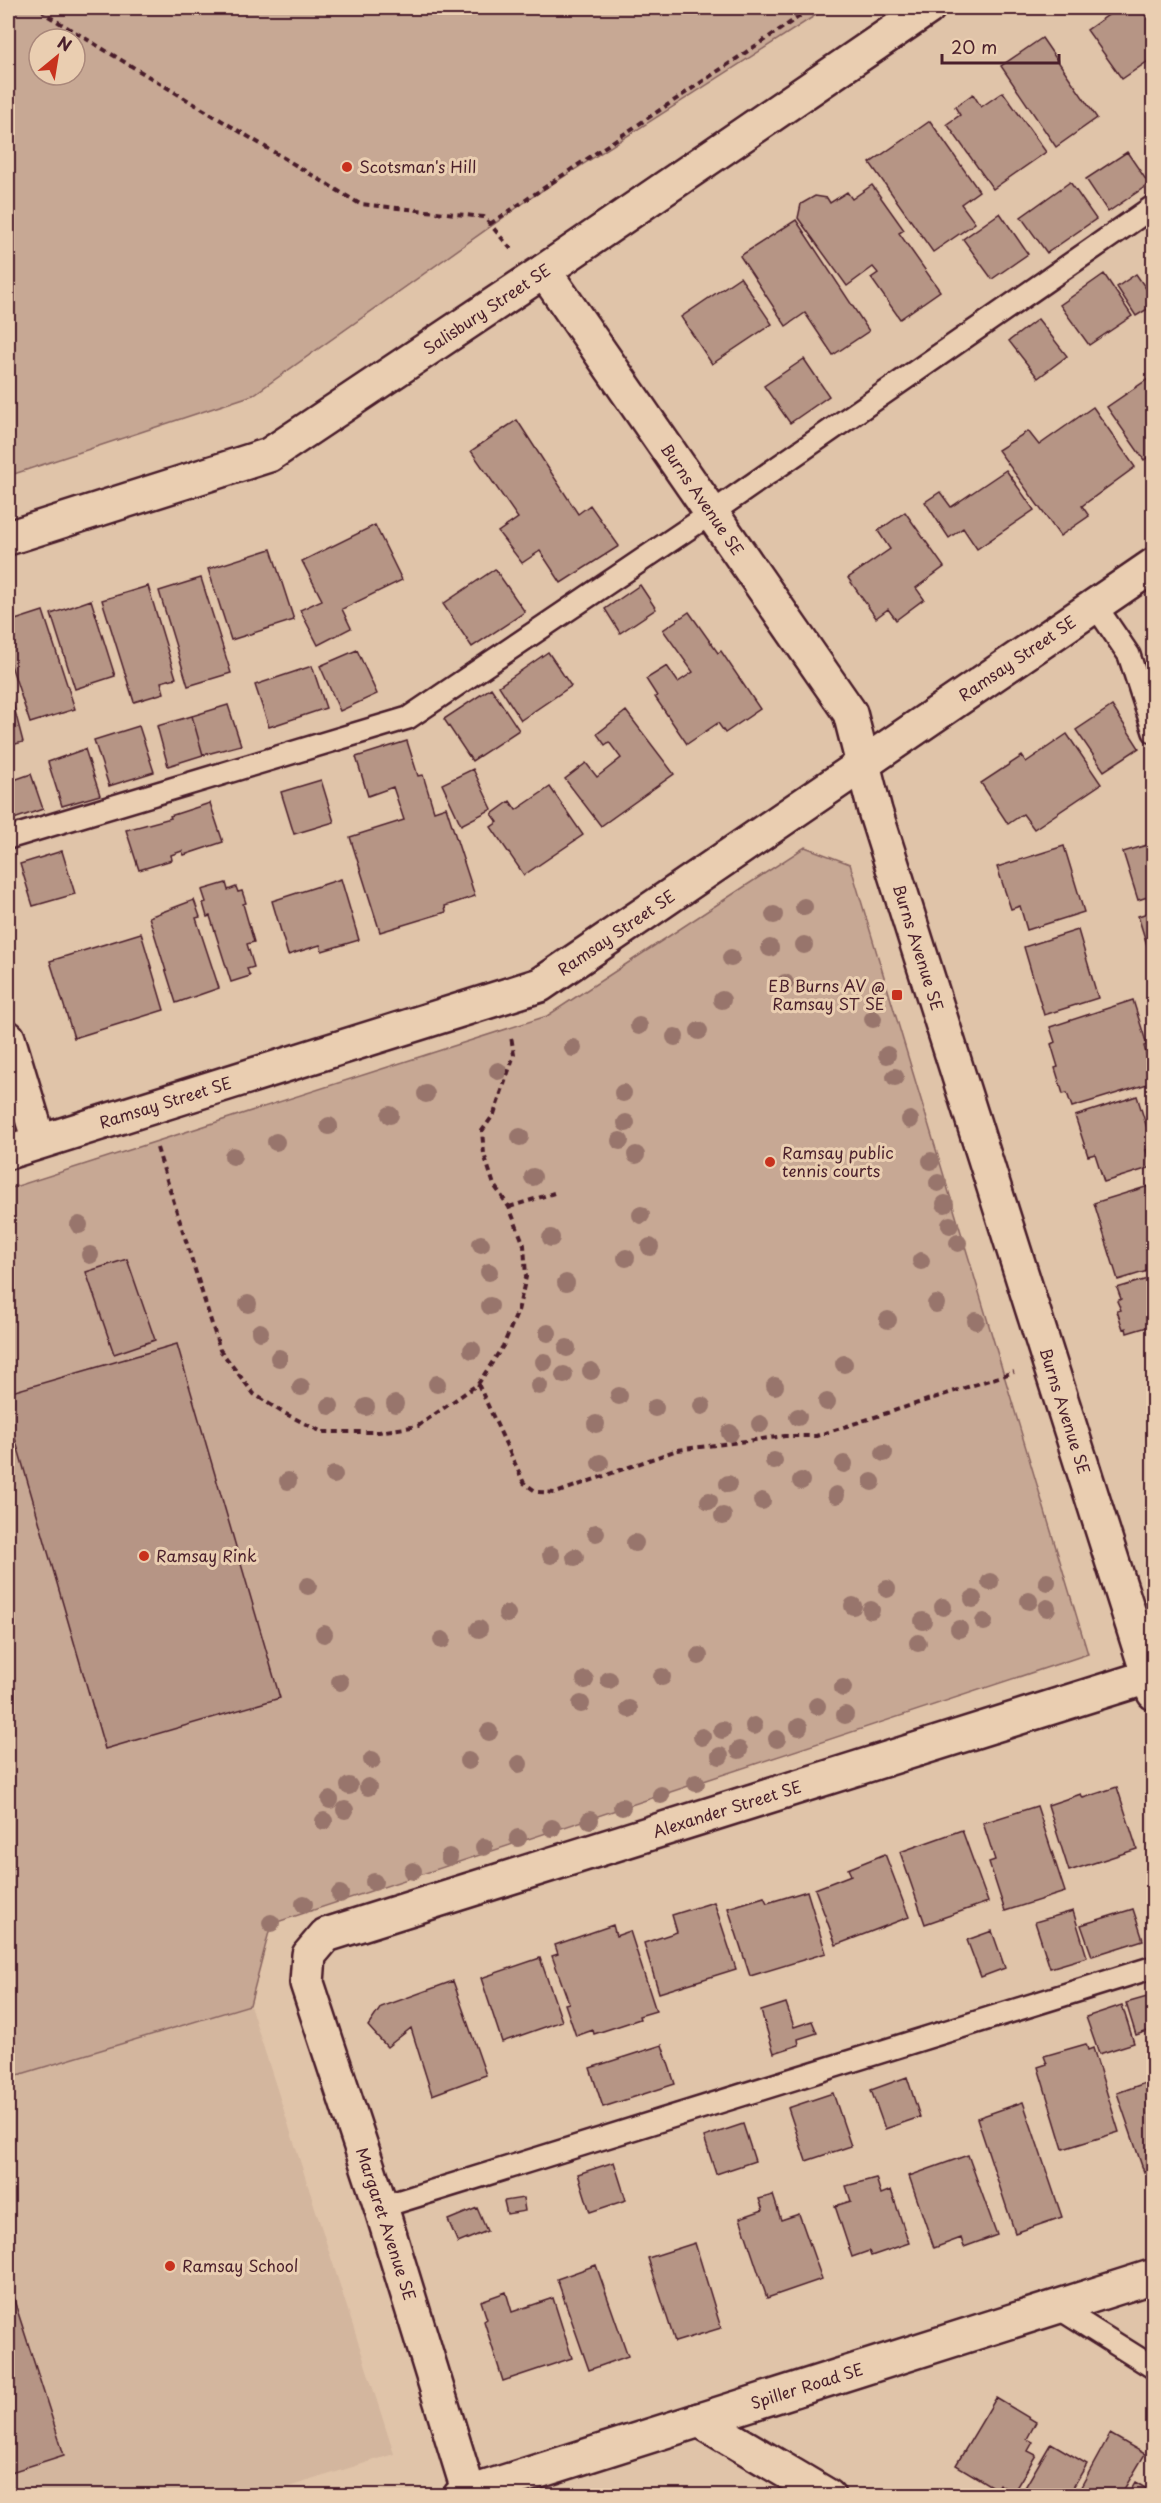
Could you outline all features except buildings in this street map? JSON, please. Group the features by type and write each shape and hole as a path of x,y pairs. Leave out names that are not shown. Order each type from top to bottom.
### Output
{"street":[{"name":"Salisbury Street SE","path":"8,538 269,455 544,271 928,8"},
{"name":"Burns Avenue SE","path":"544,271 710,514 850,713 875,811 1152,1681"},
{"name":"Ramsay Street SE","path":"8,1152 540,985 1154,565"},
{"path":"8,1038 39,1141"},
{"name":"Alexander Street SE","path":"309,1955 326,1935 1152,1681"},
{"name":"Margaret Avenue SE","path":"309,1955 308,1983 381,2206 465,2494"},
{"name":"Spiller Road SE","path":"465,2494 1154,2276"},
{"path":"699,2420 828,2496"}],"lane":[{"path":"8,838 408,718 710,514 1154,206"},
{"path":"1095,605 1129,655 1154,732"},
{"path":"381,2206 1154,1966"},
{"path":"1057,2307 1154,2368"}],"path":[{"path":"42,8 45,14 360,204 484,217 511,249"},
{"path":"490,224 812,8"},
{"path":"157,1148 220,1350 255,1394 282,1412 322,1432 379,1432 418,1426 478,1384 503,1346 518,1311 526,1276 524,1245 509,1207 494,1185 484,1154 482,1131 494,1114 513,1055 511,1036"},
{"path":"509,1207 554,1193"},
{"path":"478,1384 524,1483 537,1492 556,1492 677,1450 785,1436 816,1436 1018,1372"}],"shaded area":[{"path":"8,8 827,8 535,195 253,395 8,476"},
{"path":"805,847 850,864 1088,1654 271,1924 250,2005 8,2078 8,1189 547,1016"},
{"name":"Ramsay School","path":"250,2005 394,2454 263,2495 8,2496 8,2078"}],"place":[{"name":"Scotsman's Hill","path":"347,167"},
{"name":"EB Burns AV @ Ramsay ST SE","path":"897,995"},
{"name":"Ramsay public tennis courts","path":"770,1162"},
{"name":"Ramsay Rink","path":"144,1556"},
{"name":"Ramsay School","path":"170,2266"}]}
